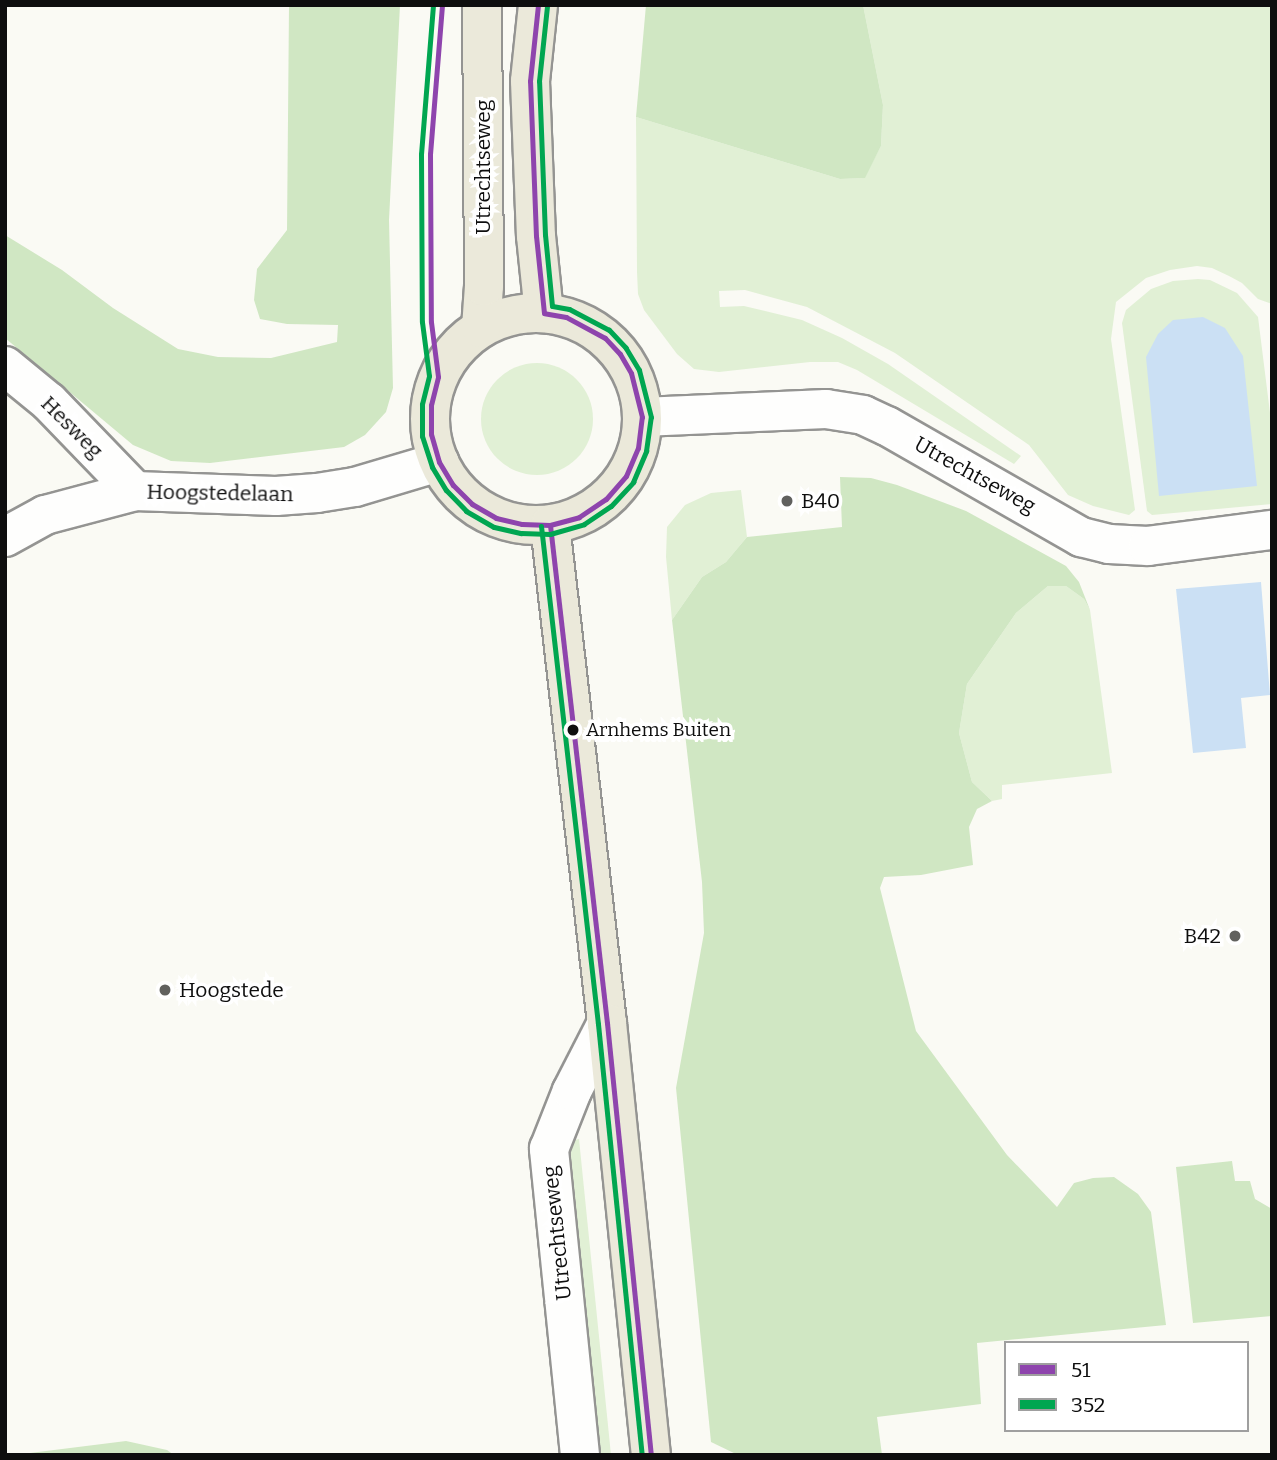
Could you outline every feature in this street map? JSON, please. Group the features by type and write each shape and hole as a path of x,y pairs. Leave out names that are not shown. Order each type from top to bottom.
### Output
{"main road":[{"name":"Utrechtseweg","path":"481,328 484,286 482,5"},
{"path":"538,5 530,81 536,236 544,313"},
{"path":"544,313 576,321 605,338 620,354 659,416 638,448 626,476 606,499 579,517 550,525 522,524 496,518 472,504 453,485 439,462 431,433 431,405 438,377 464,341 481,328 501,319 544,313"},
{"path":"550,525 607,1023 651,1455"}],"street":[{"name":"Hesweg","path":"5,366 49,402 135,491"},
{"name":"Utrechtseweg","path":"659,416 826,410 863,415 887,426 1081,537 1109,544 1148,546 1272,530"},
{"name":"Hoogstedelaan","path":"5,537 45,515 135,491 276,496 317,493 355,487 439,462"},
{"name":"Utrechtseweg","path":"580,1455 549,1149 572,1091 607,1023"}],"green space":[{"path":"289,5 400,5 389,220 393,388 386,412 365,435 344,447 210,463 171,461 133,445 5,338 5,235 62,270 113,308 178,349 218,357 271,358 337,342 338,325 287,324 260,319 254,300 257,269 287,230"},
{"path":"646,5 863,5 883,105 881,146 865,178 840,179 636,117"},
{"path":"863,5 1272,5 1272,304 1258,299 1242,283 1229,276 1212,268 1197,266 1170,270 1146,278 1116,302 1111,339 1135,510 1129,515 1093,506 1068,495 1029,445 895,353 807,307 745,290 719,291 720,307 744,306 802,320 842,338 888,364 1021,456 1014,464 857,370 838,362 810,362 719,372 694,369 677,354 644,310 638,294 637,272 636,117 840,179 864,178 881,146 883,105"},
{"path":"1210,280 1237,293 1258,317 1272,429 1272,504 1152,515 1147,511 1122,323 1126,310 1151,289 1173,281"},
{"path":"537,363 558,368 576,380 588,398 593,419 588,440 576,458 558,470 537,475 516,470 498,458 486,440 481,419 486,398 498,380 516,368"},
{"path":"840,477 871,478 897,485 966,511 1066,566 1079,582 1090,610 1084,599 1066,586 1048,586 1016,613 967,684 959,733 972,782 992,801 977,809 969,827 973,865 921,875 884,877 880,888 916,1031 1007,1155 1057,1207 1074,1183 1093,1178 1114,1177 1138,1194 1151,1212 1166,1325 977,1343 981,1404 877,1417 882,1455 738,1455 711,1442 676,1088 704,933 702,882 672,620 702,577 726,562 747,537 842,527"},
{"path":"741,490 747,537 726,562 702,577 672,620 666,557 667,527 685,505 711,493"},
{"path":"1048,586 1066,586 1084,599 1090,610 1112,773 1002,785 1002,799 992,801 972,782 959,733 967,684 1016,613"},
{"path":"579,1139 611,1455 601,1455 569,1141"},
{"path":"1232,1161 1235,1181 1250,1181 1255,1199 1272,1209 1272,1316 1193,1323 1176,1167"},
{"path":"126,1441 167,1450 174,1455 14,1455"}],"water":[{"path":"1203,317 1225,328 1243,356 1257,486 1159,496 1146,357 1158,334 1173,320"},
{"path":"1261,582 1270,695 1241,698 1246,748 1193,753 1176,589"}],"transit line":[{"name":"352","path":"433,5 421,154 422,322 429,376 422,404 422,436 432,467 446,490 466,511 494,527 521,533 550,534 584,524 611,506 633,482 646,451 651,417 639,370 626,348 609,330 569,309 552,306 545,235 539,81 547,6"},
{"name":"51","path":"442,5 430,154 431,322 438,377 431,405 431,434 439,462 453,485 472,504 496,518 522,524 550,525 579,517 606,499 626,476 638,448 642,417 631,373 620,354 605,338 566,317 544,313 536,236 530,81 538,5"},
{"name":"51","path":"550,525 607,1023 651,1455"},
{"name":"352","path":"541,526 598,1024 642,1455"}],"place":[{"name":"B40","path":"787,501"},
{"name":"Arnhems Buiten","path":"573,730"},
{"name":"B42","path":"1235,936"},
{"name":"Hoogstede","path":"165,990"}]}
